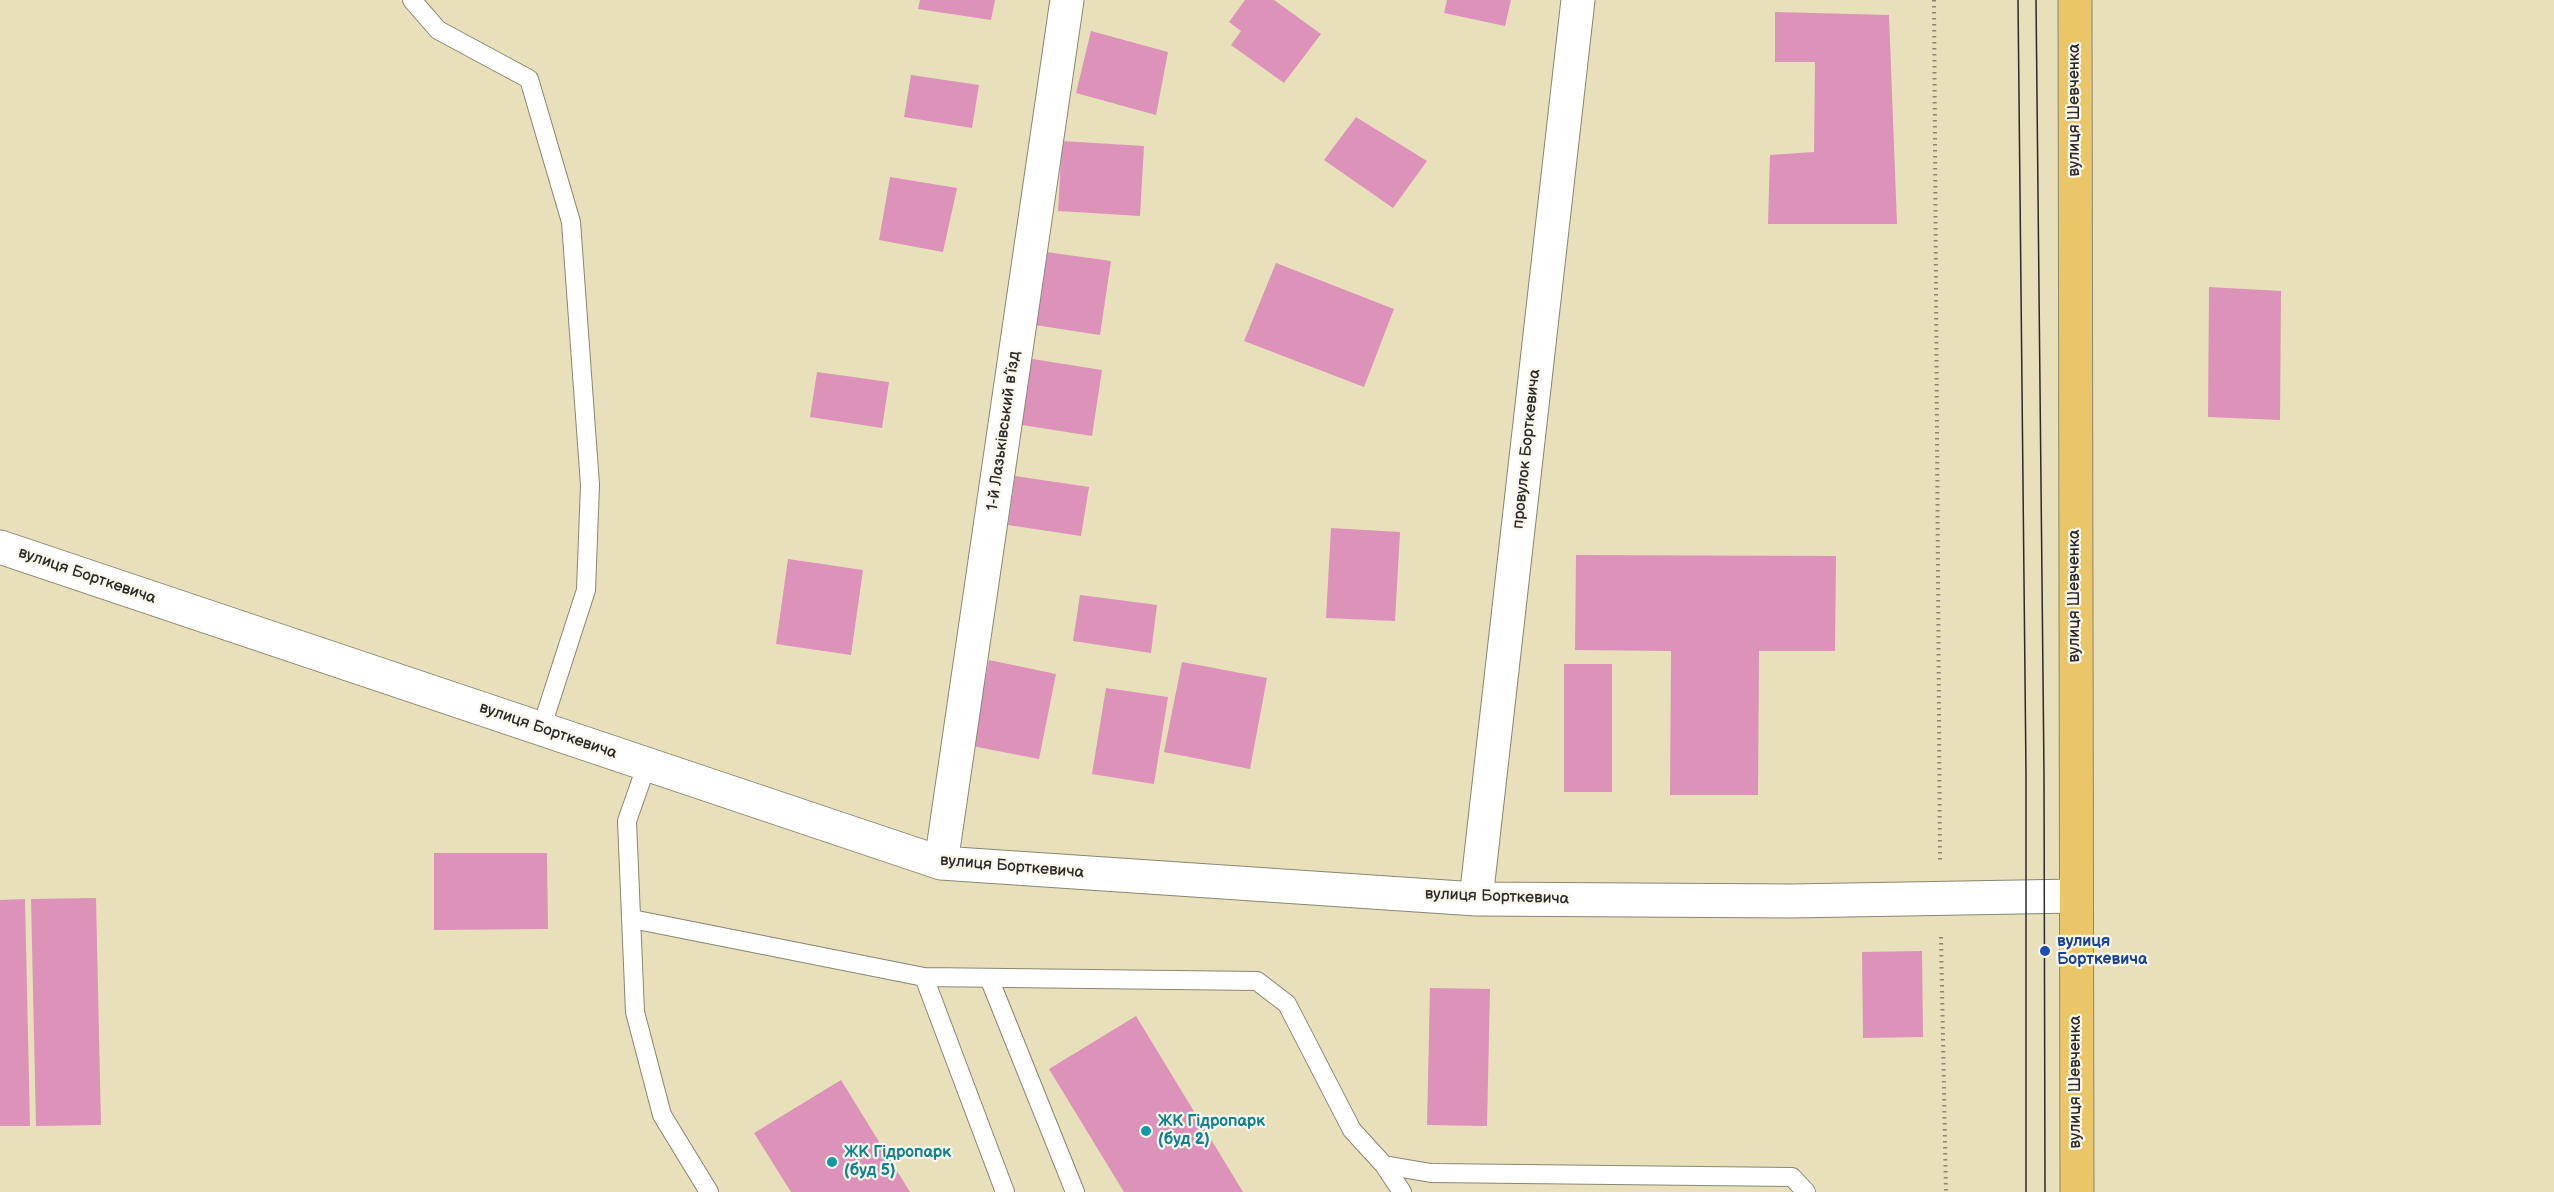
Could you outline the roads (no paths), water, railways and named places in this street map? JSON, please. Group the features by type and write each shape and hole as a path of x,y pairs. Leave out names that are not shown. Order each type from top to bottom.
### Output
{"main road":[{"name":"вулиця Шевченка","path":"2075,0 2077,1192"}],"street":[{"name":"1-й Лазьківський в’їзд","path":"941,863 1067,0"},
{"name":"провулок Борткевича","path":"1476,899 1578,0"},
{"name":"вулиця Борткевича","path":"0,547 941,863 1476,899 1792,901 2075,896"}],"lane":[{"path":"412,0 438,30 529,79 571,222 590,485 586,590 542,729"},
{"path":"647,764 627,821 635,1012 662,1115 709,1192"},
{"path":"632,919 924,977 1257,981 1287,1004 1352,1130 1384,1165 1402,1192"},
{"path":"924,977 1005,1192"},
{"path":"989,978 1075,1192"},
{"path":"1384,1165 1431,1173 1792,1177 1806,1192"}],"tram line":[{"path":"2018,0 2026,774 2026,1192"},
{"path":"2036,0 2044,774 2045,1192"}],"place":[{"name":"вулиця Борткевича","path":"2045,951"},
{"name":"ЖК Гідропарк (буд 2)","path":"1146,1131"},
{"name":"ЖК Гідропарк (буд 5)","path":"832,1162"}]}
